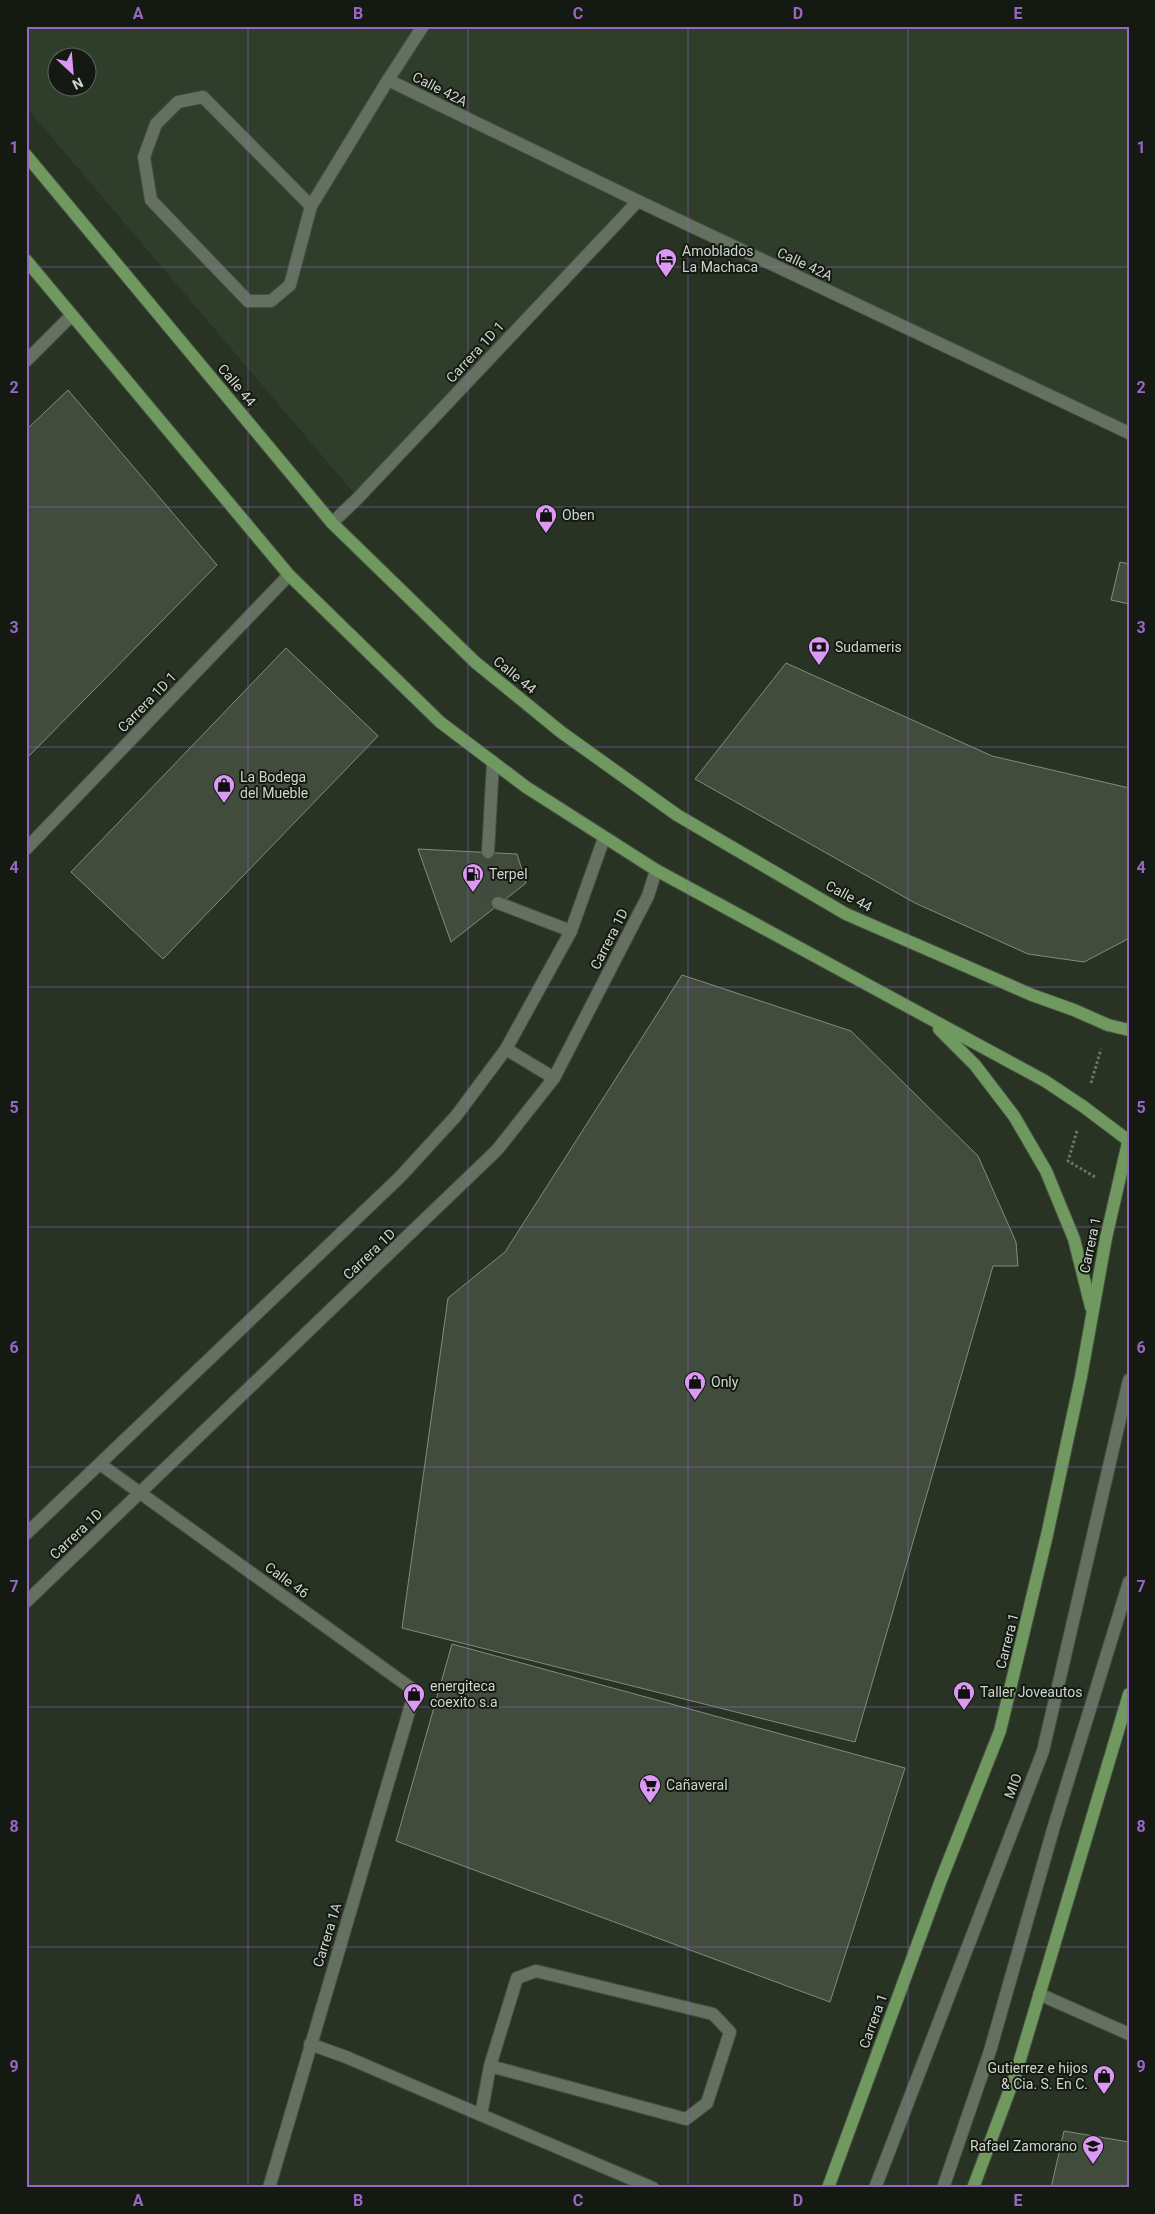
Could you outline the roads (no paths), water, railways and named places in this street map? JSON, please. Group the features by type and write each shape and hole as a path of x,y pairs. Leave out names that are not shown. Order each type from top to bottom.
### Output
{"main road":[{"name":"Calle 44","path":"26,155 332,522 475,662 561,732 678,815 846,914 1032,995 1108,1025 1129,1030"},
{"path":"26,260 289,575 440,722 526,787 656,870 1045,1081 1129,1140"},
{"path":"930,1020 980,1073 1014,1116 1046,1171 1074,1239 1092,1310"},
{"name":"Carrera 1","path":"828,2188 941,1880 1000,1730 1047,1535 1081,1377 1092,1310 1129,1140"},
{"path":"973,2188 1016,2073 1129,1694"}],"street":[{"path":"311,206 202,97 178,102 156,124 144,158 152,200 248,301 271,301 290,285 311,206 423,26"},
{"name":"Calle 42A","path":"388,80 638,201 1129,433"},
{"name":"Carrera 1D 1","path":"332,522 358,498 638,201"},
{"path":"26,361 72,315"},
{"name":"Carrera 1D 1","path":"29,840 289,575"},
{"path":"488,852 493,762"},
{"path":"26,1534 400,1176 456,1116 506,1049 571,931 604,838"},
{"name":"Carrera 1D","path":"26,1602 141,1494 497,1150 554,1078 648,896 656,870"},
{"path":"498,904 571,931"},
{"path":"506,1049 554,1078"},
{"name":"MIO","path":"875,2188 1043,1751 1129,1380"},
{"name":"Calle 46","path":"100,1464 415,1691"},
{"path":"943,2188 990,2051 1054,1826 1129,1582"},
{"name":"Carrera 1A","path":"269,2188 415,1691"},
{"path":"481,2115 490,2066 517,1978 536,1971 713,2014 730,2032 707,2103 686,2119 490,2066"},
{"path":"1039,1994 1129,2034"},
{"path":"310,2044 346,2056 653,2188"}],"tunnel":[{"path":"488,852 485,899 498,903"}],"place":[{"name":"Amoblados La Machaca","path":"666,278"},
{"name":"Oben","path":"546,534"},
{"name":"Sudameris","path":"819,666"},
{"name":"La Bodega del Mueble","path":"224,804"},
{"name":"Terpel","path":"473,893"},
{"name":"Only","path":"695,1401"},
{"name":"Taller Joveautos","path":"964,1711"},
{"name":"energiteca coexito s.a","path":"414,1713"},
{"name":"Cañaveral","path":"650,1804"},
{"name":"Gutierrez e hijos & Cia. S. En C.","path":"1104,2095"},
{"name":"Rafael Zamorano","path":"1093,2165"}]}
